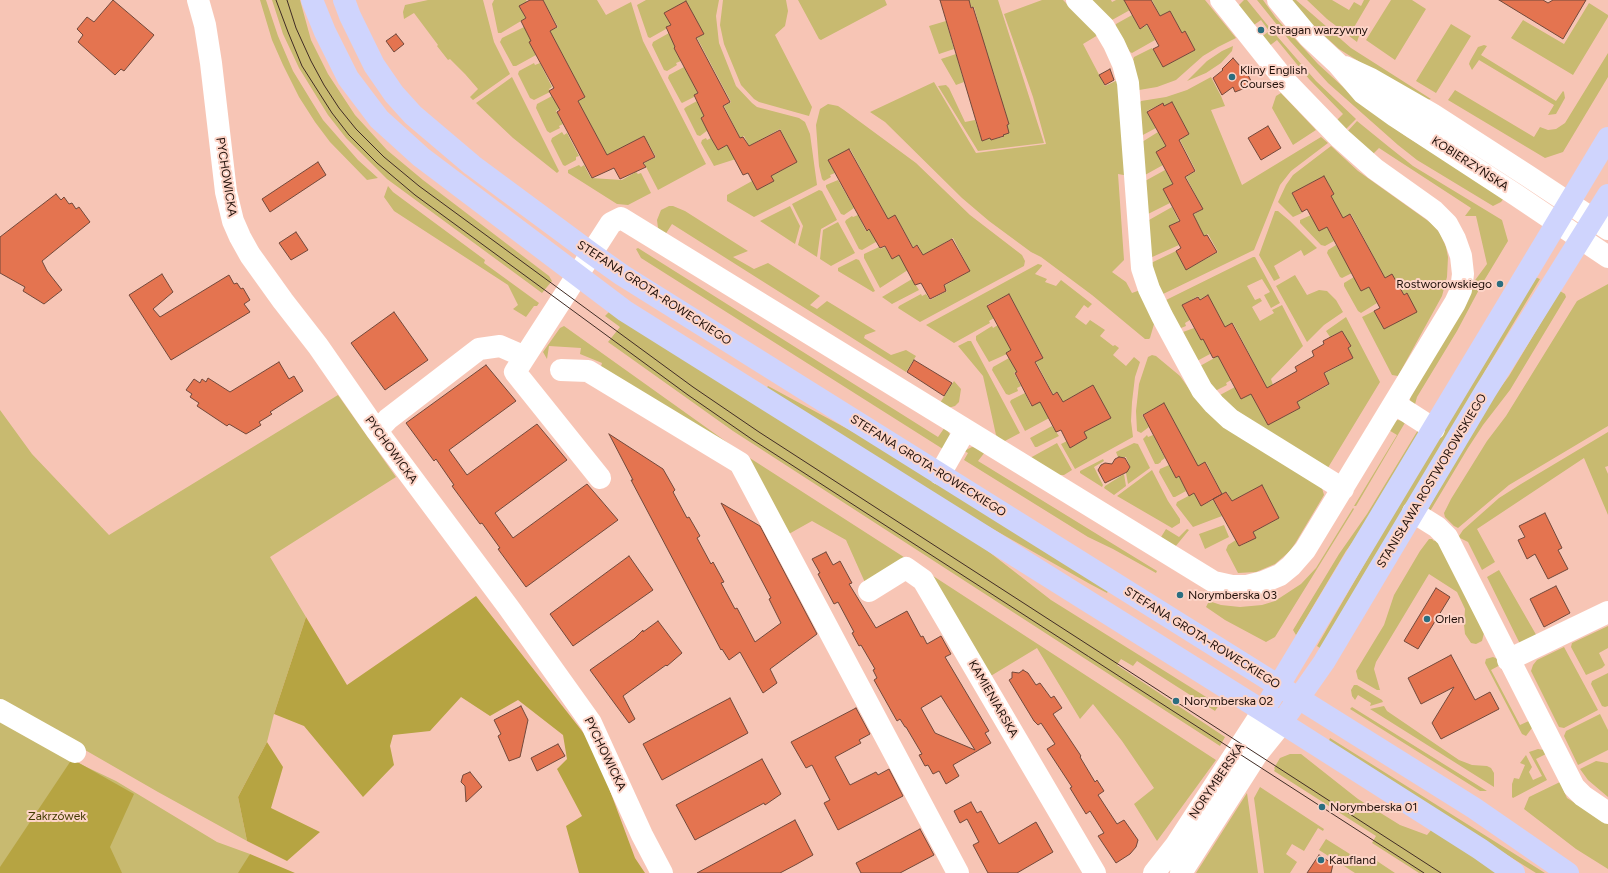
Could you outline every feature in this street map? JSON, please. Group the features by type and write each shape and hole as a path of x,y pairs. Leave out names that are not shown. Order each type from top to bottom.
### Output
{"main road":[{"path":"312,0 325,32 348,78 379,119 421,157 576,276 645,325 1282,722 1480,849 1514,873"},
{"name":"STEFANA GROTA-ROWECKIEGO","path":"344,0 350,16 374,65 394,94 413,115 472,165 591,254 1479,812 1568,873"},
{"path":"1279,687 1608,138"},
{"name":"STANISŁAWA ROSTWOROWSKIEGO","path":"1282,722 1324,662 1485,392 1580,238 1601,224 1608,195"},
{"name":"NORYMBERSKA","path":"1263,711 1279,687"}],"street":[{"name":"PYCHOWICKA","path":"198,0 205,25 209,48 226,192 236,228 250,255 290,312 318,346 377,431 509,608 591,723 642,835 662,873"},
{"path":"1076,0 1104,28 1114,44 1123,64 1128,83 1142,268 1149,289 1162,316 1202,390 1230,419 1343,489"},
{"path":"600,478 514,372 611,223 621,218 1214,582 1225,586 1248,586 1280,575 1291,566 1305,550 1395,404 1455,303 1461,290 1463,274 1461,256 1455,239 1447,224 1434,211 1375,169 1340,138 1287,83 1220,0"},
{"name":"KOBIERZYŃSKA","path":"1278,0 1309,37 1338,64 1363,93 1608,257"},
{"name":"KOBIERZYŃSKA","path":"1338,64 1371,79 1432,114 1601,224"},
{"path":"377,431 388,419 478,349 500,346 523,356"},
{"path":"561,370 588,371 740,463 958,873"},
{"path":"1395,404 1434,429"},
{"path":"940,474 965,430"},
{"path":"1413,512 1440,529 1446,537 1574,787 1583,796 1608,813"},
{"name":"KAMIENIARSKA","path":"869,591 906,568 923,580 1095,873"},
{"path":"1508,660 1608,612"},
{"path":"0,710 75,752"},
{"name":"NORYMBERSKA","path":"1154,873 1176,845 1263,711"},
{"name":"NORYMBERSKA","path":"1181,873 1255,758 1282,722"}],"green space":[{"path":"260,0 266,0 278,36 293,71 323,120 358,160 378,178 367,180 330,142 315,122 299,97 283,65 272,40"},
{"path":"272,0 300,0 311,40 328,74 355,115 387,150 423,180 549,276 552,281 542,293 387,179 346,138 328,115 299,68 283,34"},
{"path":"428,0 483,0 494,42 510,74 473,100 470,97 478,89 450,59 448,60 414,13 404,19 403,12 405,5"},
{"path":"494,0 526,0 527,2 519,6 526,18 501,33 498,33 492,4"},
{"path":"543,0 597,0 606,15 631,2 643,41 706,164 658,190 644,163 656,157 644,136 607,155 578,101 585,97 550,31 558,27"},
{"path":"646,0 719,0 716,16 719,43 736,86 757,107 799,118 805,122 810,134 817,185 754,217 727,201 727,195 752,181 757,190 774,181 771,176 797,162 780,129 749,146 744,136 740,138 724,106 731,102 697,38 704,34 686,1 664,13 671,24 666,27 666,29 650,38 648,37 637,5"},
{"path":"723,0 786,0 788,11 785,26 775,35 812,107 809,116 759,102 754,99 741,85 724,44 720,25"},
{"path":"798,0 885,0 887,5 821,40 819,39"},
{"path":"969,0 998,0 1044,143 978,151 938,86 946,85 949,88 965,122 975,120 982,141 990,138 991,140 1003,137 1007,125 1009,125 1004,107 996,92 999,91 994,74 987,60 989,58 977,26 979,25 974,7 971,7"},
{"path":"1042,0 1063,0 1098,35 1083,44 1105,86 1118,80 1129,176 1118,174 1124,260 1112,272 1126,282 1132,293 1143,289 1156,317 1149,339 1145,339 1092,295 989,221 962,198 885,122 870,112 934,82 976,153 1046,144 1033,97 1004,14"},
{"path":"1090,0 1111,0 1112,2 1116,0 1124,0 1130,10 1112,20"},
{"path":"1152,0 1205,0 1236,38 1203,56 1176,80 1157,87 1139,90 1133,60 1134,57 1152,48 1163,67 1195,50 1185,31 1182,33 1170,11 1160,16"},
{"path":"1244,0 1247,0 1316,81 1356,119 1344,131 1335,122 1343,114 1309,79 1277,40 1268,47 1260,38 1269,31 1261,20 1251,27 1236,8"},
{"path":"1257,0 1263,0 1276,18 1318,64 1365,107 1407,137 1505,197 1501,202 1493,206 1417,160 1398,145 1328,83 1290,41"},
{"path":"1288,0 1296,0 1351,48 1431,99 1427,100 1390,81 1339,49 1298,12"},
{"path":"1307,0 1332,0 1349,10 1354,2 1361,6 1364,0 1370,0 1353,29 1359,36 1357,42 1327,19"},
{"path":"1391,0 1412,0 1426,9 1395,60 1366,40"},
{"path":"1589,3 1608,15 1608,17 1573,75 1511,38 1523,20 1564,44"},
{"path":"1132,15 1140,29 1147,25 1155,40 1132,53 1115,26"},
{"path":"946,21 954,49 939,54 929,26"},
{"path":"1451,24 1471,36 1436,93 1416,81"},
{"path":"524,27 536,39 529,42 536,55 516,66 513,66 500,42 502,38"},
{"path":"669,33 681,44 674,48 681,61 676,63 677,65 667,71 664,70 652,45 653,42"},
{"path":"1484,45 1487,46 1481,55 1556,101 1563,91 1565,98 1556,114 1548,115 1554,105 1479,60 1472,70 1469,64 1470,61 1478,47"},
{"path":"1233,46 1232,51 1221,63 1206,73 1187,81 1207,61"},
{"path":"1608,53 1608,77 1563,152 1545,158 1448,100 1455,90 1534,137 1540,127 1548,130 1556,129 1565,123"},
{"path":"956,54 964,82 956,85 941,59"},
{"path":"534,63 535,65 540,63 552,87 549,89 550,92 534,100 530,98 518,74 519,71"},
{"path":"684,67 698,93 694,95 694,97 682,103 668,78 669,75"},
{"path":"512,77 559,171 557,173 513,138 476,103"},
{"path":"1211,77 1225,106 1211,110 1242,185 1321,137 1328,143 1291,171 1280,185 1254,250 1163,294 1151,263 1176,251 1186,270 1218,252 1208,234 1204,236 1193,215 1203,209 1186,177 1196,171 1180,140 1189,134 1172,102 1164,106 1163,103 1147,111 1156,128 1141,136 1138,105 1141,101 1166,97 1187,90"},
{"path":"1281,93 1316,130 1293,145 1272,108 1276,96"},
{"path":"552,96 553,99 557,96 563,107 556,111 563,124 559,126 560,128 550,133 547,131 536,108 537,104"},
{"path":"697,101 709,113 701,118 708,130 700,136 697,135 684,109"},
{"path":"828,104 838,106 844,110 916,163 970,215 1022,255 1025,261 1024,266 920,322 898,308 921,294 922,296 926,294 930,300 947,291 944,286 970,271 953,238 923,255 918,245 913,247 895,215 888,219 850,149 828,160 835,173 830,175 831,177 824,181 822,179 819,166 816,125 820,109"},
{"path":"1357,121 1413,166 1502,220 1508,241 1482,284 1457,331 1417,397 1414,408 1410,400 1411,391 1473,283 1487,264 1476,216 1465,216 1471,208 1379,148 1371,156 1346,133"},
{"path":"562,132 564,135 567,133 579,156 576,157 576,160 565,166 563,165 551,141 552,138"},
{"path":"1158,132 1166,146 1156,152 1163,165 1145,175 1142,142"},
{"path":"706,138 707,140 711,138 718,150 731,143 739,158 714,166 701,143 702,140"},
{"path":"1331,146 1358,171 1431,223 1440,233 1446,247 1448,257 1447,277 1442,296 1398,376 1392,375 1362,317 1374,311 1384,329 1416,312 1406,293 1404,295 1392,274 1385,278 1351,214 1343,218 1331,196 1334,194 1324,176 1292,193 1302,213 1293,217 1278,202 1286,185 1293,175"},
{"path":"579,165 581,167 584,165 591,178 622,180 636,172 638,174 641,173 651,193 628,205 617,204 568,173 568,170"},
{"path":"1165,170 1173,184 1163,189 1170,203 1148,214 1145,181"},
{"path":"838,180 854,208 844,215 841,214 826,187 826,185"},
{"path":"388,186 393,192 485,260 484,263 539,303 537,306 534,306 526,317 513,309 518,305 508,285 394,211 384,197"},
{"path":"819,190 822,191 837,220 821,229 817,257 798,245 803,226 792,204"},
{"path":"669,206 685,211 748,251 733,257 754,269 768,263 820,296 810,305 817,309 827,301 876,331 865,335 864,338 891,355 906,350 916,356 906,372 672,224 665,235 658,228 657,220 661,210"},
{"path":"790,206 800,226 795,244 760,221"},
{"path":"1172,207 1179,221 1170,226 1179,245 1150,258 1149,220"},
{"path":"1275,211 1278,211 1290,221 1317,248 1304,256 1301,250 1274,266 1280,278 1274,281 1259,255"},
{"path":"858,215 866,231 874,227 881,239 862,250 859,249 845,222 852,216"},
{"path":"1311,215 1319,231 1327,227 1334,241 1325,246 1321,245 1300,223 1300,220"},
{"path":"838,222 855,253 831,266 820,259 823,230"},
{"path":"1336,245 1352,273 1342,278 1340,277 1327,253 1328,250"},
{"path":"879,247 880,249 885,247 892,259 903,253 911,268 880,288 864,258 864,254"},
{"path":"638,248 938,437 945,427 951,436 946,451 641,258 636,249"},
{"path":"1255,257 1280,303 1271,308 1264,295 1270,292 1262,279 1247,286 1255,300 1260,298 1262,301 1252,307 1260,321 1274,313 1272,310 1282,305 1303,346 1271,379 1273,385 1267,388 1233,323 1225,327 1208,295 1200,299 1198,296 1182,305 1190,320 1185,323 1186,326 1181,328 1179,328 1166,300"},
{"path":"856,259 859,260 875,291 873,292 838,271 838,268"},
{"path":"1038,264 1042,266 1035,274 1047,279 1045,282 1056,286 1061,280 1092,304 1088,308 1084,305 1075,317 1086,325 1090,320 1105,330 1100,336 1113,346 1115,345 1119,348 1113,355 1126,366 1134,357 1140,362 1135,377 1132,402 1131,421 1133,437 1075,469 1061,444 1067,441 1070,448 1087,438 1084,432 1111,418 1093,385 1063,402 1057,392 1053,394 1036,362 1043,357 1009,294 987,305 994,318 989,321 990,323 954,343 926,325"},
{"path":"1295,275 1307,295 1319,290 1327,291 1336,300 1343,312 1324,325 1307,342 1276,286"},
{"path":"1354,277 1369,287 1377,303 1361,313 1358,311 1344,286 1344,283"},
{"path":"1535,277 1540,279 1323,650 1317,646 1414,478"},
{"path":"912,279 919,290 892,304 882,297"},
{"path":"1608,284 1608,426 1509,485 1458,528 1454,526 1445,517 1444,513 1487,441 1506,416 1577,301"},
{"path":"1560,291 1565,294 1566,297 1510,390 1483,425 1429,513 1428,509 1484,410 1509,376"},
{"path":"609,312 984,548 1051,600 1219,705 1215,711 1137,661 1133,666 1121,659 1117,665 1225,737 1220,746 733,431 608,342 620,327 605,316"},
{"path":"1346,317 1380,382 1326,471 1227,404 1220,395 1235,387 1241,399 1255,392 1255,401 1268,425 1300,408 1297,402 1329,385 1324,374 1353,358 1348,348 1351,346 1342,331 1332,336 1332,340 1326,331"},
{"path":"998,325 1011,350 1007,352 1007,354 989,362 976,340 976,336 992,326 993,328"},
{"path":"564,326 742,453 910,561 867,587 846,540 812,521 787,535 748,464 600,370 602,363 580,354 581,348 549,346 547,359 543,352 560,328"},
{"path":"1194,328 1201,340 1208,336 1210,354 1197,361 1183,332"},
{"path":"971,341 1020,433 1003,442 996,435 983,376 958,346"},
{"path":"1152,355 1156,356 1180,376 1197,400 1322,488 1324,495 1296,542 1290,551 1275,564 1256,572 1238,573 1226,550 1228,545 1236,540 1240,546 1256,538 1253,532 1279,518 1262,485 1232,501 1227,492 1222,494 1206,462 1198,466 1164,403 1142,415 1149,427 1141,433 1137,431 1136,411 1139,384 1148,357"},
{"path":"1218,356 1231,380 1226,383 1227,385 1215,391 1200,366"},
{"path":"1009,358 1021,369 1014,373 1021,386 1017,388 1018,391 1009,395 1006,394 992,370 993,367"},
{"path":"954,381 961,389 959,402 955,406 948,408 938,406"},
{"path":"768,386 881,447 1109,589 1107,593 977,520 766,389"},
{"path":"1025,393 1031,406 1044,400 1053,416 1025,431 1010,402 1011,400"},
{"path":"338,395 396,477 270,557 306,617 274,714 267,742 238,797 247,841 158,792 0,701 0,410 32,454 109,535"},
{"path":"1397,420 1406,421 1356,506 1354,506 1397,435 1387,429"},
{"path":"1052,426 1059,436 1035,447 1030,438"},
{"path":"1418,430 1419,433 1372,516 1346,551 1296,635 1293,630 1339,554 1367,514"},
{"path":"1608,432 1608,466 1605,467 1608,474 1608,515 1584,458 1477,529 1495,562 1482,570 1468,542 1459,536 1463,530 1499,498"},
{"path":"1147,435 1148,437 1153,435 1165,458 1158,464 1155,464 1143,439"},
{"path":"1057,443 1072,470 1064,475 1058,475 1030,458"},
{"path":"1134,443 1138,444 1150,468 1128,484 1126,473 1130,467 1126,457 1118,457 1116,452"},
{"path":"972,447 979,448 985,452 978,461 1157,571 1156,573 1088,537 964,460 968,453 964,451"},
{"path":"1103,459 1104,461 1094,467 1103,485 1102,487 1080,473 1080,471"},
{"path":"1169,465 1176,478 1184,474 1190,486 1185,489 1186,491 1175,497 1173,497 1159,472 1160,469"},
{"path":"1152,470 1168,501 1180,519 1180,523 1172,528 1117,496"},
{"path":"1124,474 1126,486 1114,495 1104,488 1105,486"},
{"path":"1194,493 1201,506 1213,500 1222,516 1193,527 1176,505 1177,502"},
{"path":"1353,508 1354,509 1275,637 1266,642 1225,620 1206,607 1209,601 1221,605 1240,607 1262,605 1275,601 1301,584 1316,568"},
{"path":"1224,525 1229,537 1205,549 1199,534"},
{"path":"1166,529 1179,537 1187,529 1189,530 1175,547 1158,542"},
{"path":"1439,538 1484,633 1482,641 1476,644 1471,643 1465,634 1465,609 1457,592 1429,574 1376,662 1374,669 1380,690 1377,690 1358,679 1356,671 1384,625 1394,595 1420,551 1429,539 1434,541"},
{"path":"1499,570 1538,638 1520,644 1487,577"},
{"path":"927,572 1216,760 1157,841 1134,804 1154,788 1122,741 1093,704 1080,719 1037,648 989,677"},
{"path":"476,596 593,745 635,858 645,873 579,873 566,826 582,816 557,769 567,759 563,735 518,700 490,716 461,697 430,731 393,735 390,746 394,765 363,797 304,726 274,714 306,617 347,685"},
{"path":"1608,626 1608,648 1599,653 1605,665 1602,668 1586,675 1571,647 1572,643"},
{"path":"1564,647 1598,710 1564,728 1559,727 1531,671 1537,660"},
{"path":"1493,657 1498,659 1502,664 1491,670 1520,725 1531,720 1532,728 1526,736 1522,734 1485,663 1486,659"},
{"path":"1608,673 1608,706 1605,707 1602,706 1591,684 1592,681"},
{"path":"1354,685 1357,685 1383,702 1370,706 1371,703 1358,695 1355,700 1352,696 1351,690"},
{"path":"1384,706 1387,711 1459,760 1472,765 1487,766 1491,768 1494,773 1494,787 1370,709"},
{"path":"1352,707 1487,791 1480,791 1350,709"},
{"path":"1600,714 1608,730 1608,750 1578,765 1564,736 1566,731"},
{"name":"Zakrzówek","path":"0,717 78,763 116,781 217,842 250,854 249,856 273,873 0,873"},
{"path":"1330,738 1545,873 1536,873 1328,743"},
{"path":"267,742 283,767 271,808 320,832 287,861 247,841 238,797"},
{"path":"1538,749 1544,750 1548,753 1536,759 1547,780 1513,798 1512,784 1514,778 1519,779 1525,765 1520,763 1526,755 1532,767 1529,772 1533,780 1542,776 1529,752"},
{"path":"1290,754 1301,754 1358,799 1400,825 1427,835 1432,829 1497,873 1419,873 1372,843 1376,836 1274,771 1274,768 1280,758"},
{"path":"72,759 134,794 110,847 122,873 0,873 0,867"},
{"path":"1596,761 1608,763 1608,797 1588,780 1580,769"},
{"path":"1560,782 1567,798 1608,824 1608,869 1576,849 1524,809 1529,797"},
{"path":"1260,787 1324,829 1323,831 1318,828 1304,851 1292,844 1286,854 1297,862 1290,873 1264,873 1254,798"},
{"path":"1247,793 1258,873 1196,873"},
{"path":"1326,839 1369,866 1374,859 1395,873 1355,873 1319,850"},
{"path":"250,854 295,873 238,873"}],"building":[{"path":"113,0 154,35 124,71 121,69 115,75 78,42 83,35 77,29 87,17 94,22"},
{"path":"530,0 543,0 557,27 550,31 585,97 578,101 607,155 644,136 655,157 643,163 646,167 620,179 614,168 592,178 557,112 560,110 549,91 554,88 529,42 531,41 521,21 526,18 519,6"},
{"path":"940,0 969,0 971,8 973,7 1009,124 1007,125 1009,133 1003,135 1004,136 982,141"},
{"path":"1124,0 1151,0 1160,16 1170,11 1182,33 1185,31 1195,50 1163,67 1153,49 1159,46 1147,24 1140,29"},
{"path":"1499,0 1543,0 1548,3 1553,0 1586,0 1563,39"},
{"path":"686,1 704,34 696,38 730,102 723,106 740,138 743,137 749,146 780,130 797,162 771,176 774,181 757,190 748,173 743,175 727,145 718,150 711,138 701,118 704,116 694,95 698,93 674,48 675,47 666,27 671,25 664,13"},
{"path":"396,34 404,44 394,52 386,41"},
{"name":"Kliny English Courses","path":"1233,58 1248,75 1253,85 1235,92 1233,87 1222,95 1213,78 1223,70 1222,69"},
{"path":"1110,69 1114,80 1105,85 1099,75"},
{"path":"1172,102 1189,134 1179,140 1195,171 1185,177 1203,209 1193,214 1204,236 1207,235 1217,252 1186,270 1176,251 1181,248 1169,226 1180,221 1163,189 1173,184 1156,152 1166,146 1147,112 1163,103 1164,106"},
{"path":"1268,126 1281,148 1261,160 1248,138"},
{"path":"849,149 888,219 895,215 913,248 917,245 923,255 952,239 970,271 944,285 946,291 930,299 921,283 915,285 899,255 892,259 885,246 880,248 869,229 867,231 828,160"},
{"path":"318,162 326,175 270,212 262,199"},
{"path":"1324,176 1334,194 1331,196 1343,218 1350,214 1385,278 1392,274 1404,295 1407,293 1417,312 1384,329 1374,311 1380,308 1369,287 1361,291 1327,227 1319,231 1307,209 1302,212 1292,193"},
{"path":"56,194 61,200 64,197 69,204 72,203 76,209 79,207 90,222 42,261 47,271 62,290 44,304 23,291 25,287 0,273 0,237"},
{"path":"296,232 308,250 291,260 279,243"},
{"path":"162,274 173,292 153,309 160,317 229,275 234,284 237,283 241,289 243,288 250,300 244,304 250,312 171,360 129,295"},
{"path":"1009,294 1043,358 1035,362 1053,395 1057,392 1063,402 1093,385 1111,418 1084,432 1087,438 1070,448 1061,430 1056,432 1040,402 1032,406 1015,373 1017,372 1006,353 1011,350 987,306"},
{"path":"1208,295 1225,327 1232,323 1267,388 1297,371 1295,367 1314,356 1312,351 1324,344 1323,341 1342,331 1351,346 1348,348 1353,358 1324,373 1329,384 1297,402 1300,408 1268,425 1251,394 1241,399 1218,356 1213,358 1203,339 1201,340 1182,305 1198,297 1200,300"},
{"path":"394,312 428,360 385,390 351,343"},
{"path":"914,360 952,383 944,396 907,372"},
{"path":"279,362 289,379 294,376 303,391 270,412 272,414 259,422 261,425 246,434 229,424 227,426 197,406 199,403 190,397 192,394 186,390 194,379 200,383 202,379 206,382 208,378 230,392"},
{"path":"486,365 516,401 449,450 467,475 537,424 567,460 495,513 513,538 587,484 618,520 526,587 498,549 500,548 482,523 480,524 452,486 454,485 436,459 434,461 406,423"},
{"path":"1164,403 1198,466 1205,462 1222,494 1201,506 1194,493 1189,496 1179,476 1176,478 1143,415"},
{"path":"609,434 663,469 675,490 673,492 687,518 689,517 700,536 697,538 711,564 713,562 724,582 721,583 735,609 737,608 755,642 781,623 769,599 771,598 721,503 760,526 817,634 770,669 777,683 763,693 740,652 729,660 722,649 721,650 631,480 633,480"},
{"path":"1119,457 1125,458 1130,467 1127,472 1105,483 1098,470 1101,465 1105,463 1112,464 1115,459"},
{"path":"1262,485 1279,518 1253,532 1256,538 1239,546 1213,499 1226,492 1232,501"},
{"path":"1545,513 1562,548 1558,550 1568,569 1548,579 1535,554 1527,559 1518,540 1525,537 1519,526"},
{"path":"826,552 833,565 840,561 852,583 849,584 876,628 907,611 921,637 923,636 927,644 941,636 951,654 945,657 989,731 985,733 991,743 953,765 959,776 946,784 939,771 933,774 928,765 925,766 919,755 922,754 906,727 900,719 897,721 874,680 877,678 873,670 875,669 861,645 859,646 852,633 854,632 838,602 834,604 812,559","holes":["941,696 975,750 935,733 921,708"]},
{"path":"629,556 653,590 573,646 550,614"},
{"path":"1556,586 1570,613 1544,627 1530,599"},
{"name":"Orlen","path":"1436,588 1450,597 1418,649 1404,641"},
{"path":"658,621 682,653 667,666 666,665 623,696 635,719 629,723 590,670 634,639 643,630 643,632"},
{"path":"1451,655 1475,700 1490,692 1499,709 1441,739 1432,723 1454,687 1421,704 1408,678"},
{"path":"1023,670 1028,673 1036,685 1040,683 1051,698 1054,696 1062,708 1053,714 1081,756 1080,757 1095,782 1097,780 1104,791 1098,795 1117,824 1124,820 1138,840 1136,847 1130,854 1116,863 1098,836 1104,833 1090,811 1086,814 1070,788 1072,787 1047,749 1055,744 1041,723 1038,725 1034,721 1009,680 1012,678 1012,672 1019,673"},
{"path":"730,698 748,733 662,780 643,744"},
{"path":"521,706 528,720 520,757 509,761 498,736 501,734 494,720"},
{"path":"856,708 870,734 859,740 861,743 835,757 850,785 876,772 878,775 889,769 903,796 838,830 824,803 830,800 812,765 806,768 791,742"},
{"path":"558,744 565,756 537,771 531,758"},
{"path":"762,759 781,794 765,805 764,803 695,840 676,805"},
{"path":"470,772 482,787 466,802 465,786 461,782 463,775"},
{"path":"971,802 977,813 981,811 999,844 1036,822 1053,852 1017,873 988,873 973,845 979,842 967,819 960,823 954,811"},
{"path":"795,820 813,855 797,864 780,873 697,873"},
{"path":"920,829 934,855 900,873 861,873 856,863"},
{"name":"Kaufland","path":"1319,855 1333,864 1331,873 1307,873"}],"tram line":[{"path":"276,0 302,66 332,113 349,135 377,163 415,195 688,395 753,440 1424,873"},
{"path":"287,0 296,28 311,61 339,108 356,129 384,157 419,186 693,387 759,432 1441,873"}],"place":[{"name":"Stragan warzywny","path":"1261,30"},
{"name":"Kliny English Courses","path":"1232,77"},
{"name":"Rostworowskiego","path":"1500,284"},
{"name":"Norymberska 03","path":"1180,595"},
{"name":"Orlen","path":"1427,619"},
{"name":"Norymberska 02","path":"1176,701"},
{"name":"Norymberska 01","path":"1322,807"},
{"name":"Kaufland","path":"1321,860"}]}
